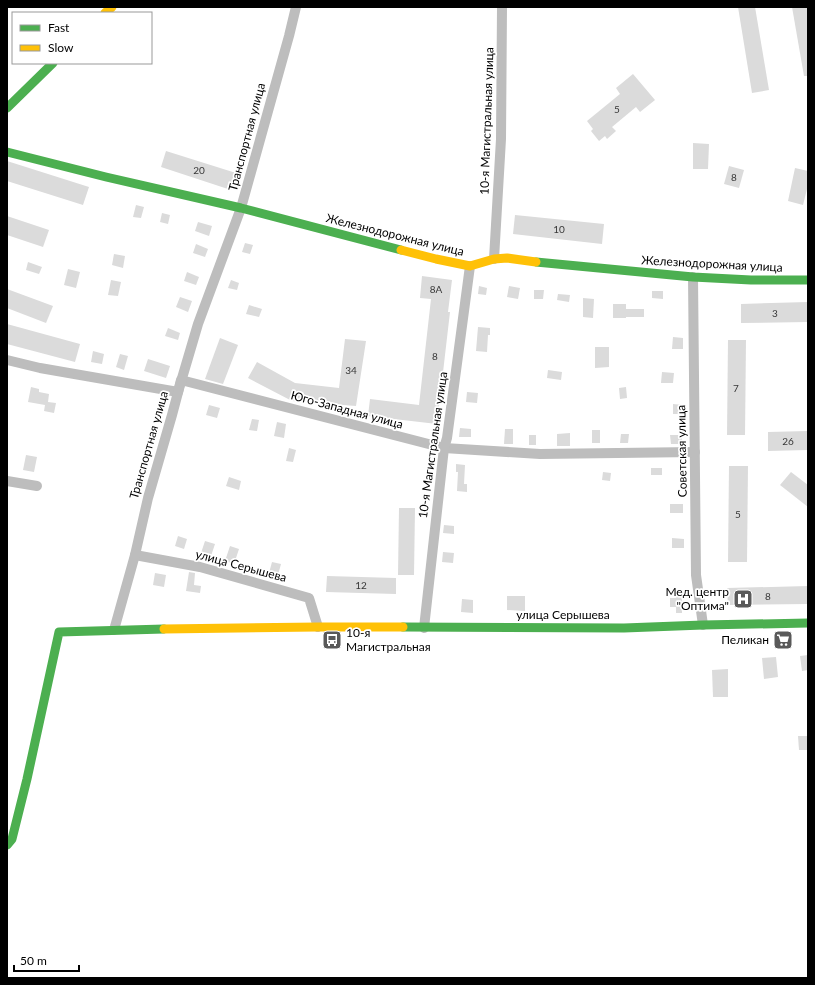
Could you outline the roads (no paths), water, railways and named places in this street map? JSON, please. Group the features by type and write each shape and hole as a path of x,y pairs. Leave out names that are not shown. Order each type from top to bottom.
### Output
{"street":[{"name":"Транспортная улица","path":"114,630 135,555 148,498 181,380 198,324 241,208 296,7"},
{"name":"10-я Магистральная улица","path":"494,259 501,139 502,7"},
{"path":"7,108 52,64"},
{"name":"Железнодорожная улица","path":"7,152 106,178 241,208 436,259 470,266 494,259 507,258 548,264 692,277 752,280 808,280"},
{"name":"10-я Магистральная улица","path":"424,628 444,448 447,438 470,266"},
{"name":"Советская улица","path":"692,277 696,575 703,625"},
{"path":"7,360 40,368 178,392"},
{"name":"Юго-Западная улица","path":"181,380 444,448 540,454 695,452"},
{"path":"7,481 38,486"},
{"name":"улица Серышева","path":"135,555 200,567 309,598 318,627"},
{"name":"улица Серышева","path":"114,630 318,627 624,628 808,623"},
{"path":"7,845 12,839 27,779 59,632 114,630"}],"place":[{"name":"Мед. центр \"Оптима\"","path":"743,599"},
{"name":"10-я Магистральная","path":"332,640"},
{"name":"Пеликан","path":"783,640"}]}
